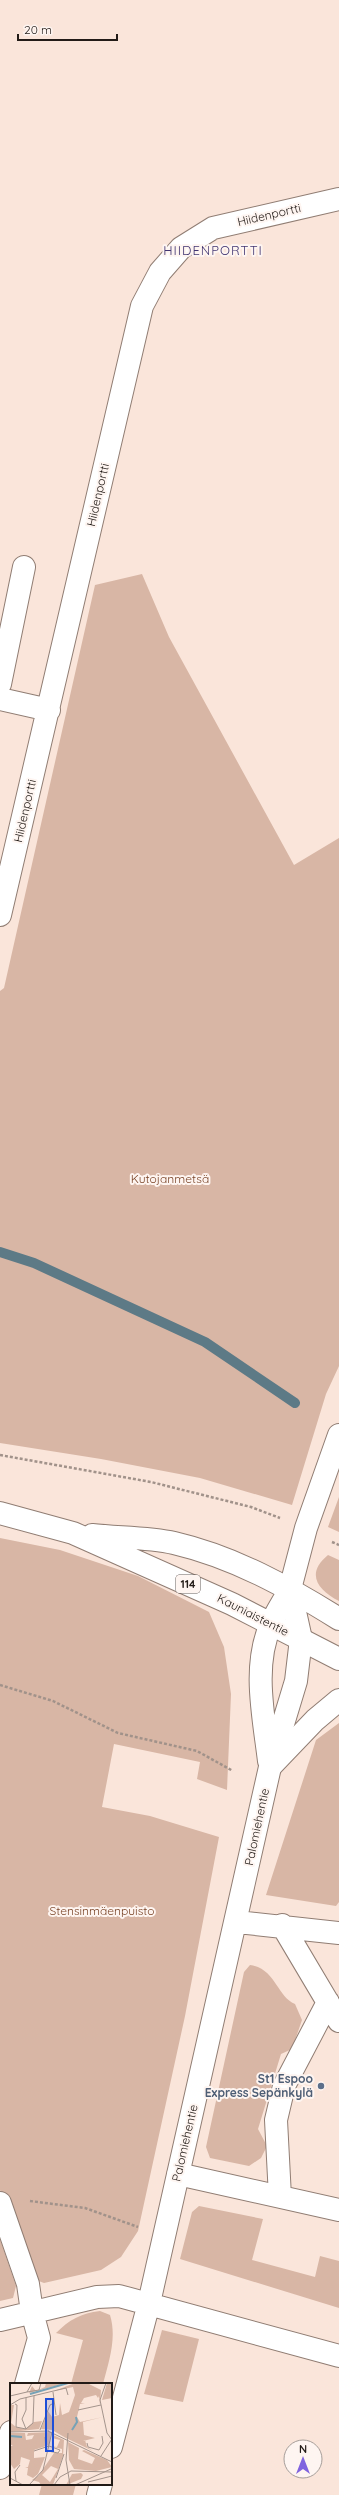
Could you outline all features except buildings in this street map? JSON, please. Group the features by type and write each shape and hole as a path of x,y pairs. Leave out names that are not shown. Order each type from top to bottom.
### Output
{"main road":[{"name":"Hiidenportti","path":"0,915 142,306 160,272 181,248 212,228 339,199"},
{"path":"0,684 24,567"},
{"path":"0,699 48,710"},
{"path":"290,1589 306,1528 339,1435"},
{"name":"Kauniaistentie","path":"0,1513 73,1533 232,1604 270,1625 301,1639"},
{"name":"Kauniaistentie","path":"73,1533 173,1543 240,1565 290,1589"},
{"name":"114","path":"290,1589 339,1619"},
{"name":"Palomiehentie","path":"270,1767 262,1700 262,1658 270,1625 290,1589"},
{"name":"Palomiehentie","path":"112,2443 149,2303 237,1922 270,1767 296,1681 301,1639 290,1589"},
{"name":"114","path":"301,1639 339,1659"},
{"path":"270,1767 315,1720 339,1700"},
{"path":"237,1922 282,1925 339,1932"},
{"path":"282,1925 339,2021"},
{"path":"280,2197 276,2120 284,2086 328,2002"},
{"path":"178,2174 339,2210"},
{"path":"0,2203 28,2284 32,2312 40,2338 26,2383"},
{"path":"0,2320 97,2297 119,2296 339,2356"},
{"path":"0,2468 10,2435"},
{"path":"98,2495 101,2485"}],"path":[{"path":"0,1455 151,1482 251,1507 306,1528"},
{"path":"0,1685 53,1701 118,1733 197,1751 233,1771"},
{"path":"23,2200 85,2208 146,2229"}],"green space":[{"name":"Kutojanmetsä","path":"142,574 169,637 294,865 339,838 339,1366 326,1394 292,1505 200,1478 101,1459 0,1443 0,991 4,988 95,585"},
{"path":"339,1497 339,1532 328,1527"},
{"name":"Stensinmäenpuisto","path":"0,1538 60,1550 138,1576 209,1612 224,1647 231,1694 227,1790 197,1779 200,1762 114,1744 102,1807 150,1816 219,1837 185,2016 138,2231 121,2257 101,2270 44,2283 36,2280 0,2190"},
{"path":"328,1555 339,1560 339,1601 325,1592 317,1581 317,1569"},
{"path":"339,1723 339,1902 336,1906 266,1895 316,1740"},
{"path":"250,1965 259,1968 271,1977 284,1996 295,2004 302,2020 292,2049 281,2054 258,2129 267,2146 261,2158 249,2166 210,2158 206,2147 244,1972"},
{"path":"199,2206 263,2219 252,2260 315,2277 320,2256 339,2261 339,2308 180,2259 192,2212"},
{"path":"0,2239 16,2286 13,2298 0,2301"},
{"path":"100,2311 110,2315 113,2332 108,2367 103,2383 71,2383 83,2340 56,2333 66,2324 87,2313"},
{"path":"162,2330 199,2339 183,2402 144,2394"},
{"path":"42,2485 76,2485 73,2495 39,2495"}],"waterway":[{"path":"0,1252 34,1263 205,1342 295,1403"}],"place":[{"name":"St1 Espoo Express Sepänkylä","path":"321,2086"}],"district":[{"name":"HIIDENPORTTI","path":"213,250"}]}
